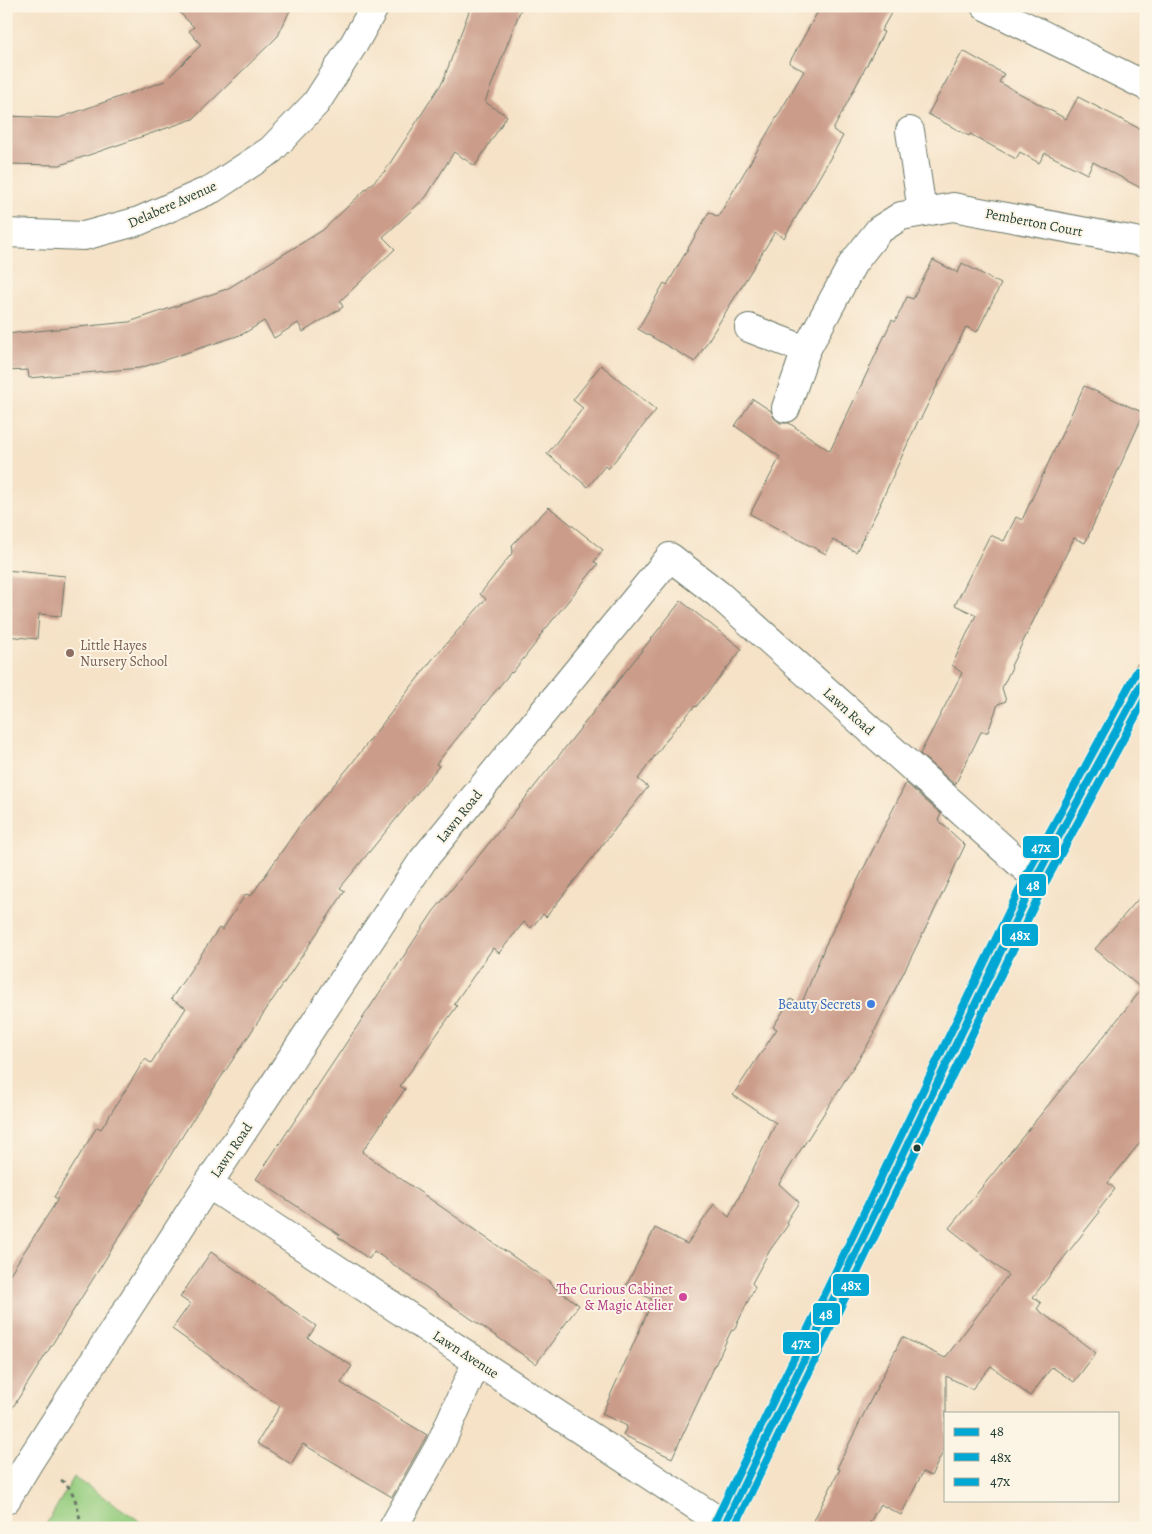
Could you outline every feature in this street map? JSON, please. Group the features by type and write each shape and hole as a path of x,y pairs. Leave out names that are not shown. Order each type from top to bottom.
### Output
{"main road":[{"path":"724,1526 1036,878 1146,676"}],"street":[{"name":"Delabere Avenue","path":"6,233 84,236 139,221 212,189 271,150 316,103 355,42 375,6"},
{"path":"985,6 1146,86"},
{"path":"910,131 922,212"},
{"name":"Pemberton Court","path":"786,408 806,350 853,263 880,230 900,216 953,207 1146,243"},
{"path":"749,328 806,350"},
{"name":"Lawn Road","path":"6,1500 208,1184 423,860 670,557 718,594 1036,878"},
{"name":"Lawn Avenue","path":"208,1184 724,1526"},
{"path":"393,1528 440,1444 477,1361"}],"path":[{"path":"29,1462 65,1482 76,1500 82,1528"}],"green space":[{"path":"74,1477 150,1528 44,1528"}],"building":[{"path":"173,6 292,6 278,36 193,119 60,165 6,164 6,116 59,118 165,81 201,45 189,31 194,27"},
{"path":"471,6 522,6 485,102 507,116 475,166 454,152 426,197 383,237 395,249 340,301 343,307 303,332 298,323 274,338 264,321 243,334 140,368 29,378 28,370 6,371 6,334 129,322 227,289 323,230 385,171 443,81"},
{"path":"821,6 895,6 881,31 884,32 833,130 843,136 784,238 775,232 695,362 638,329 664,283 667,285 709,212 718,217 804,71 789,63"},
{"path":"963,51 1004,74 999,82 1066,119 1078,97 1146,132 1146,191 1093,162 1087,174 1045,153 1039,163 1020,152 1016,159 928,114"},
{"path":"933,260 958,273 962,263 1001,284 977,332 966,327 919,419 881,504 856,552 833,540 826,554 750,514 780,457 735,426 753,399 771,411 774,418 780,423 789,423 830,451 892,320 895,322 907,297 913,299"},
{"path":"601,365 656,410 608,469 605,466 588,487 547,454 583,408 573,400"},
{"path":"1084,386 1144,413 1085,543 1074,538 1011,666 1002,688 1006,701 998,704 988,732 981,732 955,785 920,754 962,673 952,665 976,615 955,605 990,535 1004,541 1016,517 1022,520"},
{"path":"549,507 603,550 594,562 598,564 512,673 436,764 439,766 340,888 345,891 190,1124 6,1418 6,1280 58,1199 54,1197 97,1127 101,1129 145,1059 151,1063 186,1008 171,999 219,928 222,930 246,894 251,896 300,825 349,767 435,656 486,599 480,594 513,552 512,545"},
{"path":"6,570 65,576 61,616 39,614 37,639 6,636"},
{"path":"681,601 742,649 696,707 673,731 638,779 648,787 546,917 543,914 531,928 524,922 499,953 493,948 454,1004 457,1006 400,1086 405,1089 362,1152 550,1282 579,1305 536,1364 374,1251 369,1259 338,1237 340,1235 256,1179 433,912"},
{"path":"906,783 941,814 938,820 965,845 875,1033 779,1184 799,1202 787,1220 788,1225 770,1250 752,1283 755,1287 734,1330 731,1331 672,1458 623,1435 627,1426 602,1414 653,1300 626,1286 655,1228 687,1244 714,1204 729,1217 776,1123 733,1095 777,1029 773,1027 791,999 801,1005 825,946"},
{"path":"1146,890 1146,1135 1108,1183 1115,1189 1098,1211 1099,1213 1033,1297 1041,1303 1037,1309 1096,1353 1074,1382 1052,1367 1030,1396 991,1366 972,1389 946,1376 944,1450 931,1476 923,1472 901,1515 880,1504 867,1528 810,1528 840,1469 837,1468 902,1337 945,1358 1008,1275 949,1228 1142,989 1095,949"},
{"path":"211,1252 316,1326 308,1338 352,1366 341,1383 427,1435 392,1497 303,1444 291,1464 257,1443 280,1406 172,1329 190,1304 180,1297"}],"transit line":[{"name":"47x","path":"714,1524 1027,874 1137,671"},
{"name":"48","path":"723,1528 1036,878 1146,676"},
{"name":"48x","path":"734,1528 1045,883 1146,697"}],"place":[{"name":"Little Hayes Nursery School","path":"70,653"},
{"name":"Beauty Secrets","path":"871,1004"},
{"name":"The Curious Cabinet & Magic Atelier","path":"683,1297"}]}
